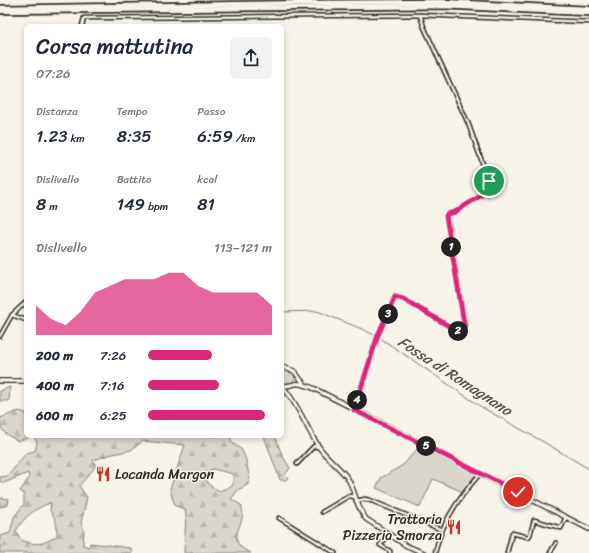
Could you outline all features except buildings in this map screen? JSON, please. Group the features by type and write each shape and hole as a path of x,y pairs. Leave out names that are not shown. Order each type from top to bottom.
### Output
{"highway":[{"path":"0,8 442,2 589,9"},
{"path":"0,11 443,6 589,13"}],"main road":[{"path":"284,368 294,371 305,385 589,529"},
{"path":"290,396 297,376"},
{"path":"0,381 24,381"},
{"path":"284,386 305,385"},
{"path":"284,388 290,396 318,447 349,480 356,502 366,519 407,546 424,553"}],"street":[{"path":"82,24 84,18 420,15 589,22"},
{"path":"354,410 376,340 395,297 403,299 459,332 462,332 465,329 446,216 447,214 455,212 485,193 488,189 489,181 468,123 424,27 420,15"},
{"path":"0,336 12,315 24,304"},
{"path":"12,315 24,319"},
{"path":"297,464 314,446 318,447"},
{"path":"435,553 442,530 459,500 480,474"},
{"path":"322,512 349,496 354,497"},
{"path":"356,502 365,499 372,501 442,530"},
{"path":"507,553 512,534 530,535 534,520 561,528 566,517"},
{"path":"279,518 335,553"},
{"path":"389,535 380,544 390,553"},
{"path":"550,553 556,544"}],"green space":[{"path":"284,369 294,373 295,379 292,384 284,384"},
{"path":"10,387 9,401 0,401 0,391"},
{"path":"19,411 24,412 24,438 28,438 18,441 4,432 0,423 0,418"},
{"path":"35,438 231,438 231,442 242,450 246,460 250,481 247,485 238,490 231,499 241,505 243,513 237,534 237,541 242,548 251,553 184,553 185,509 176,506 170,489 185,445 143,441 131,450 93,460 96,466 79,486 87,497 81,523 84,530 83,545 89,547 90,543 131,548 132,553 0,553 0,536 10,533 14,517 24,504 24,494 20,491 29,478 28,473 4,483 0,481 0,477 8,476 26,453 35,451 37,443","holes":["213,469 233,474 233,485 220,491 209,485 204,473","51,503 50,511 56,523 57,536 39,544 21,540 16,531 22,522 35,510"]},
{"path":"265,438 276,438 282,455 290,468 285,475 288,478 286,480 280,480"},
{"path":"419,447 476,474 463,492 433,479 420,507 376,488 381,478 403,465"},
{"path":"0,498 9,499 8,505 0,507"}],"waterway":[{"name":"Fossa di Romagnano","path":"284,312 317,311 380,338 483,408 589,469"}],"place":[{"name":"Locanda Margon","path":"103,474"},
{"name":"Trattoria Pizzeria Smorza","path":"454,527"}],"route":[{"path":"489,181 488,189 485,193 455,212 447,214 446,216 465,329 462,332 459,332 403,299 395,297 378,335 354,410 518,492"}]}
